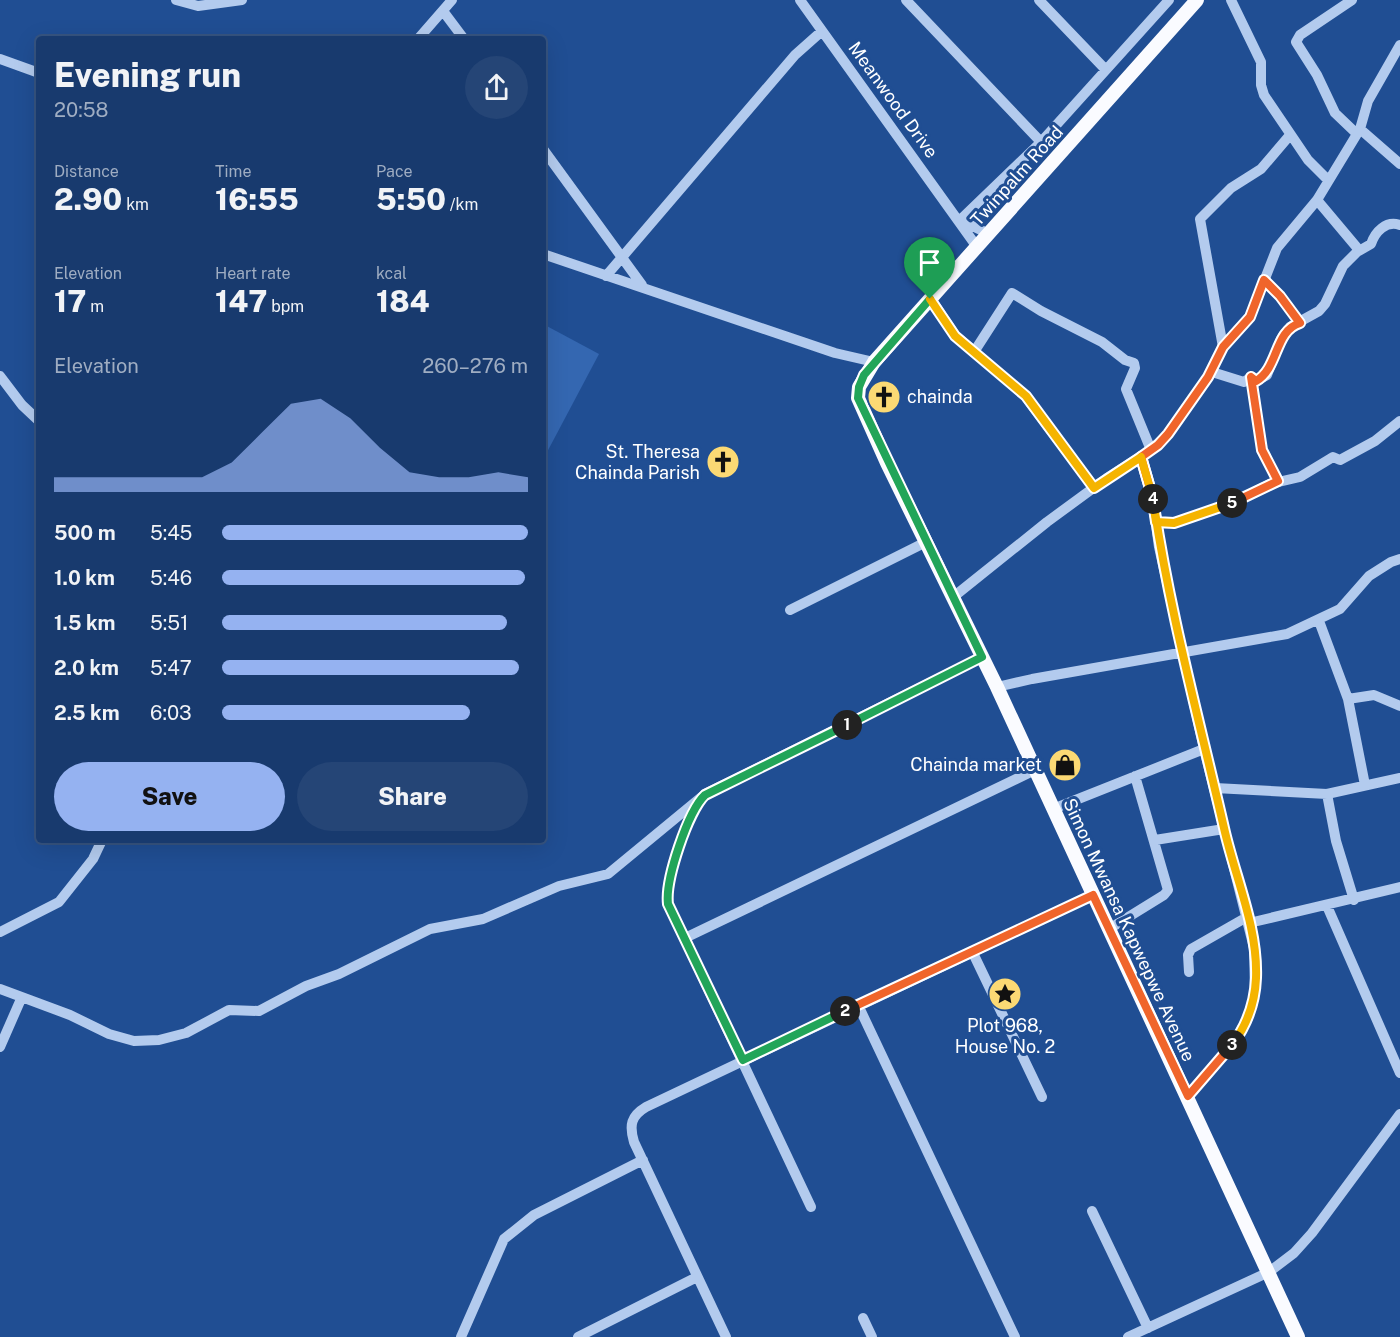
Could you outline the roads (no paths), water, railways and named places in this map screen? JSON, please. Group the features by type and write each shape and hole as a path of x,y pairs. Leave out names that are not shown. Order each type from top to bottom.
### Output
{"main road":[{"name":"Twinpalm Road","path":"864,375 1197,0"},
{"name":"Simon Mwansa Kapwepwe Avenue","path":"864,375 859,387 861,408 997,687 1298,1337"}],"street":[{"path":"176,0 198,6 242,0"},
{"path":"421,36 452,0"},
{"name":"Meanwood Drive","path":"800,0 960,220 977,247"},
{"path":"906,0 1041,142"},
{"path":"1039,0 1106,70"},
{"path":"989,234 960,220 1041,142 1169,0"},
{"path":"1231,0 1261,63 1261,85 1264,95 1290,135 1328,180"},
{"path":"1352,0 1300,36 1296,42 1317,75 1335,112 1400,164"},
{"path":"443,10 462,36"},
{"path":"606,276 624,258 795,55 822,31"},
{"path":"952,598 1094,488 1151,450 1168,434 1212,372 1223,347 1250,317 1283,237 1317,200 1358,131 1368,101 1400,45"},
{"path":"0,59 36,72"},
{"path":"1223,347 1200,219 1231,188 1262,169 1290,135"},
{"path":"546,152 642,285"},
{"path":"1317,200 1359,250"},
{"path":"1251,377 1256,381 1267,375 1281,339 1290,327 1300,323 1325,304 1337,274 1359,250 1371,244 1375,234 1383,228 1396,223 1400,225"},
{"path":"546,255 606,276 642,285 835,353 874,362"},
{"path":"1264,280 1280,296 1300,323"},
{"path":"974,352 1012,293 1041,311 1102,342 1125,360 1134,363 1135,368 1126,388 1151,450"},
{"path":"930,299 955,336 1026,396 1094,488"},
{"path":"1212,372 1244,382 1251,377"},
{"path":"0,376 22,405 36,418"},
{"path":"1251,377 1262,450 1278,481"},
{"path":"1156,522 1174,523 1235,502 1278,481 1299,477 1333,457 1340,460 1375,441 1400,421"},
{"path":"1141,457 1152,495 1182,653 1204,749 1253,936 1256,978 1248,1018 1233,1044 1188,1096"},
{"path":"790,610 926,542"},
{"path":"997,687 1287,634 1319,621 1346,604 1373,572 1400,559"},
{"path":"1319,621 1348,699 1365,785"},
{"path":"0,989 21,999 70,1015 109,1034 134,1041 159,1040 186,1033 229,1010 259,1011 306,986 339,974 430,929 483,919 559,886 608,874 705,795 982,657"},
{"path":"1348,699 1374,694 1400,706"},
{"path":"1053,809 1204,749"},
{"path":"685,938 1035,770"},
{"path":"1109,929 1167,893 1168,886 1135,776"},
{"path":"1215,788 1328,794 1400,778"},
{"path":"1328,794 1336,841 1354,900"},
{"path":"705,795 693,810 667,888 668,904 811,1207"},
{"path":"1155,840 1224,828"},
{"path":"0,932 59,902 93,859 101,843"},
{"path":"1189,972 1188,955 1191,949 1248,920 1327,906 1400,888"},
{"path":"726,1337 631,1132 633,1118 639,1112 743,1060 1093,895"},
{"path":"1327,906 1400,1072"},
{"path":"972,951 1042,1097"},
{"path":"0,1047 21,999"},
{"path":"858,1005 1015,1337"},
{"path":"1128,1337 1269,1272 1304,1244 1400,1114"},
{"path":"461,1337 504,1239 534,1215 643,1160"},
{"path":"1092,1211 1148,1328"},
{"path":"578,1337 698,1277"},
{"path":"863,1318 872,1337"}],"place":[{"name":"chainda","path":"884,397"},
{"name":"St. Theresa Chainda Parish","path":"723,462"},
{"name":"Chainda market","path":"1065,765"},
{"name":"Plot 968, House No. 2","path":"1005,994"}]}
